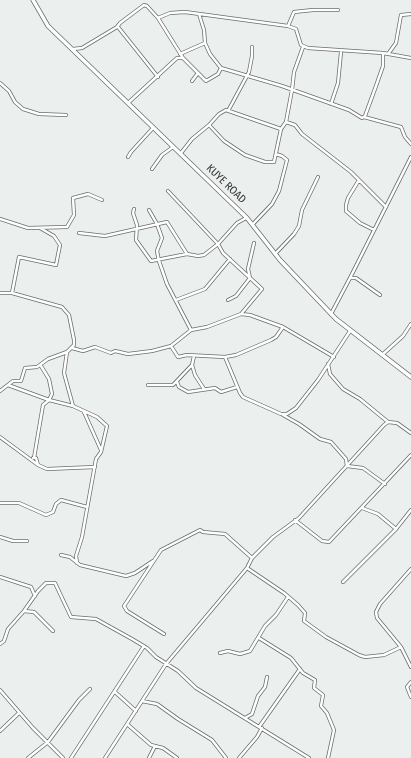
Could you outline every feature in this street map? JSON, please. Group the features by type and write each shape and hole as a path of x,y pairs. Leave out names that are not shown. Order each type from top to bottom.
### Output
{"street":[{"name":"KUYE ROAD","path":"33,0 48,26 253,224 275,254 331,314 350,331 411,377"},
{"path":"72,49 82,48 117,27 120,23 144,5 147,6 158,18 182,58 206,81 218,74 221,68"},
{"path":"288,26 294,12 338,10"},
{"path":"158,18 170,13 186,12 288,26 296,29 298,42 303,47 341,52 383,53 411,58"},
{"path":"199,14 204,30 205,43 210,54 221,68 292,90 363,117 401,126 405,137 411,144"},
{"path":"388,54 396,43 401,15 411,14"},
{"path":"117,27 158,77"},
{"path":"180,54 205,43"},
{"path":"228,110 247,75 252,61 252,47"},
{"path":"209,125 228,144 248,156 272,163 276,154 281,129 286,122 294,72 303,47"},
{"path":"331,104 338,83 341,52"},
{"path":"363,117 371,101 381,71 383,53"},
{"path":"127,103 158,77 177,58 182,58"},
{"path":"192,81 198,73"},
{"path":"0,83 9,91 15,102 23,109 39,114 66,114"},
{"path":"181,153 192,139 222,112 228,110 281,129"},
{"path":"286,122 295,125 302,134 359,179 367,190 386,207"},
{"path":"128,157 153,128"},
{"path":"152,169 162,155 173,147"},
{"path":"253,224 272,204 280,187 287,160 276,154"},
{"path":"331,314 411,157"},
{"path":"275,254 294,234 299,226 302,210 318,177"},
{"path":"359,179 348,198 346,211 360,223 374,230"},
{"path":"168,191 218,244 223,253 262,289 241,314"},
{"path":"0,219 28,228 67,227 74,211 72,199 92,195 102,200"},
{"path":"134,209 133,213 137,228 135,237 151,261 158,261 187,254 198,256 204,255 218,244 237,223 247,218"},
{"path":"149,210 158,224 162,238 157,250 158,261 167,284 191,330"},
{"path":"79,233 106,236 167,222 187,254"},
{"path":"12,293 19,257 36,259 56,265 60,245 54,236 40,228"},
{"path":"250,278 248,269 254,243"},
{"path":"176,300 205,289 230,259"},
{"path":"228,300 236,296 250,278"},
{"path":"350,278 356,278 380,295"},
{"path":"0,293 12,293 49,302 62,307 69,315 74,334 74,344 67,352 48,359 41,366 25,368 23,379 13,382 0,391"},
{"path":"72,348 83,351 95,346 111,353 116,351 128,354 152,351 171,346 191,330 207,327 241,314 250,315 283,327 334,357"},
{"path":"382,355 404,336 411,324"},
{"path":"171,346 178,357 225,357 236,355 271,340 276,337 283,327"},
{"path":"281,414 287,414 296,408 334,357 350,331"},
{"path":"67,352 64,373 73,406"},
{"path":"148,385 169,386 177,382 192,365 194,356"},
{"path":"225,357 243,397 281,414 299,424 320,439 331,442 346,459 346,466"},
{"path":"328,364 330,374 343,389 360,399 388,422 397,423 411,433"},
{"path":"192,365 195,375 204,389"},
{"path":"32,458 43,405 49,400 52,387 41,366"},
{"path":"177,382 179,387 188,392 215,388 221,392 237,386"},
{"path":"8,385 49,400 73,406 97,417 107,426 101,452 96,459 82,537 76,556 77,563"},
{"path":"84,412 99,442 101,452"},
{"path":"105,758 166,664 248,568 252,558 273,537 295,520 388,422"},
{"path":"0,437 32,458 38,465 51,469 95,467"},
{"path":"295,520 322,541 329,542 411,455"},
{"path":"346,466 363,468 385,484"},
{"path":"0,503 20,503 46,515 53,512 56,504 61,500 87,507"},
{"path":"362,508 378,514 396,529"},
{"path":"342,582 396,529 411,510"},
{"path":"164,634 127,611 124,606 138,587 153,560 161,550 200,530 203,532 225,534 252,558"},
{"path":"0,537 13,541 27,541"},
{"path":"61,555 70,557 77,563 126,576 134,573 153,560"},
{"path":"248,568 288,597 305,613 304,621 326,637 359,655 365,657 384,655 401,647"},
{"path":"411,569 380,604 376,612 377,618 401,647 411,667"},
{"path":"0,577 31,587 35,596"},
{"path":"0,644 4,641 8,629 24,611 38,591 46,583 55,583 71,617 96,619 144,646 166,664 178,671 196,688 308,758"},
{"path":"32,590 38,591"},
{"path":"220,653 228,651 237,654 244,654 252,649 262,630 288,597"},
{"path":"24,611 34,612 53,631"},
{"path":"259,638 291,658 300,669 314,680 314,688 323,695 321,706 327,713 334,730 328,758"},
{"path":"71,758 144,646"},
{"path":"239,758 257,737 260,728 300,669"},
{"path":"244,719 252,714 258,696 265,686 267,677"},
{"path":"411,682 407,687 411,696"},
{"path":"28,758 48,742 79,700 90,689"},
{"path":"0,690 19,713 63,758"},
{"path":"115,692 136,711"},
{"path":"142,701 157,704 212,740 226,758"},
{"path":"0,731 19,713"},
{"path":"127,724 151,745 163,748 178,758"},
{"path":"149,758 155,746"}]}
